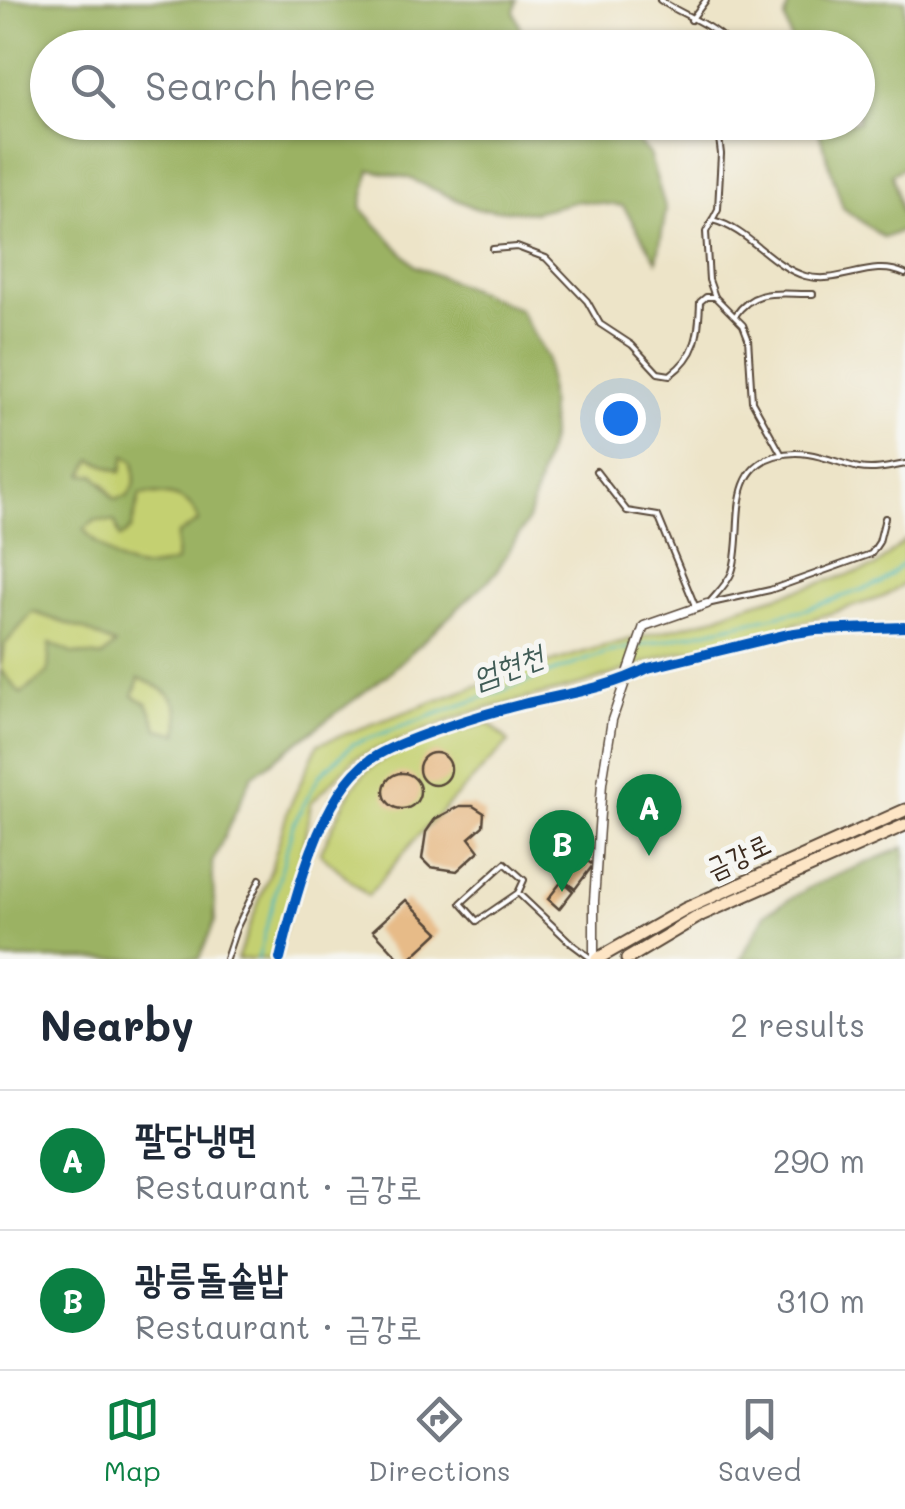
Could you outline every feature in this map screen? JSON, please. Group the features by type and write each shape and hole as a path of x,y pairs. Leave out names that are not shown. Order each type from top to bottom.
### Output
{"main road":[{"name":"금강로","path":"594,959 684,908 905,810"},
{"name":"금강로","path":"627,959 702,915 905,824"}],"street":[{"path":"594,959 602,783 612,720 644,626 707,604"},
{"path":"280,959 308,858 344,787 372,759 433,733 514,706 627,679 648,668 788,634 905,627"}],"lane":[{"path":"660,0 712,30"},
{"path":"692,20 706,0"},
{"path":"719,140 718,209 706,232 706,255 715,297 743,324 748,338 752,401 782,455"},
{"path":"712,220 728,224 782,265 809,277 879,266 905,274"},
{"path":"493,250 518,247 546,258 587,301 600,324 632,345 658,372 670,375 686,363 696,346 700,302 715,297"},
{"path":"735,316 744,302 756,295 814,294"},
{"path":"707,604 731,576 744,480 760,464 782,455 810,453 859,468 905,464"},
{"path":"596,471 627,511 658,516 696,608"},
{"path":"707,604 770,590 871,554 885,518"},
{"path":"506,863 524,880 518,893 477,921 461,903 506,863"},
{"path":"226,959 260,879"},
{"path":"518,893 594,959"}],"green space":[{"path":"0,0 517,0 514,11 521,30 30,30 30,140 636,140 649,154 666,210 657,261 623,206 578,201 534,212 477,209 409,178 370,170 361,208 415,266 519,309 547,358 551,436 528,520 495,574 387,675 252,776 212,863 215,921 199,959 0,959 0,669 21,694 48,673 50,643 72,653 102,657 115,645 33,612 5,644 0,667","holes":["125,456 134,461 135,483 128,496 115,500 95,475 83,475 92,459 121,472","140,494 176,497 195,512 199,521 177,535 176,562 131,566 116,559 84,529 96,520 115,522 120,538 131,530","139,678 172,697 179,712 178,734 158,729 147,703 133,696"]},
{"path":"790,0 905,0 905,167 892,174 905,229 884,238 843,208 821,140 875,140 875,30 788,30 785,18"},
{"path":"125,455 134,460 135,483 128,496 115,500 104,484 83,475 91,459 120,472"},
{"path":"140,494 183,500 200,521 176,562 131,566 97,544 84,528 96,520 115,522 120,537 131,530"},
{"path":"905,540 905,583 883,597 766,633 669,655 584,684 469,713 356,757 311,803 297,880 276,959 237,959 269,875 288,810 318,744 493,680 707,620 875,567"},
{"path":"33,612 116,645 103,657 72,653 21,694 0,669 5,644"},
{"path":"139,677 172,698 178,712 178,734 158,729 147,703 133,696"},
{"path":"489,723 509,742 416,838 368,896 320,853 349,794 373,766 420,742"},
{"path":"905,847 905,959 741,959 766,913 814,885"}],"building":[{"path":"435,753 446,758 451,769 446,780 435,785 424,780 419,769 424,758"},
{"path":"402,773 415,778 420,791 415,804 402,809 389,804 384,791 389,778"},
{"path":"460,806 473,806 484,813 483,826 469,838 479,851 457,871 430,867 422,859 426,832 435,819"},
{"path":"579,855 593,865 575,889 562,879"},
{"path":"562,881 573,891 559,909 548,899"},
{"path":"406,900 439,932 410,959 400,959 373,930"}],"waterway":[{"name":"엄현천","path":"258,959 293,825 319,776 353,744 606,653 807,609 881,583 905,562"}],"cycle path":[{"path":"280,959 301,879 323,822 353,775 384,751 488,714 603,686 648,668 788,634 905,627"}],"place":[{"name":"팔당냉면","path":"649,856"},
{"name":"광릉돌솥밥","path":"562,892"}]}
